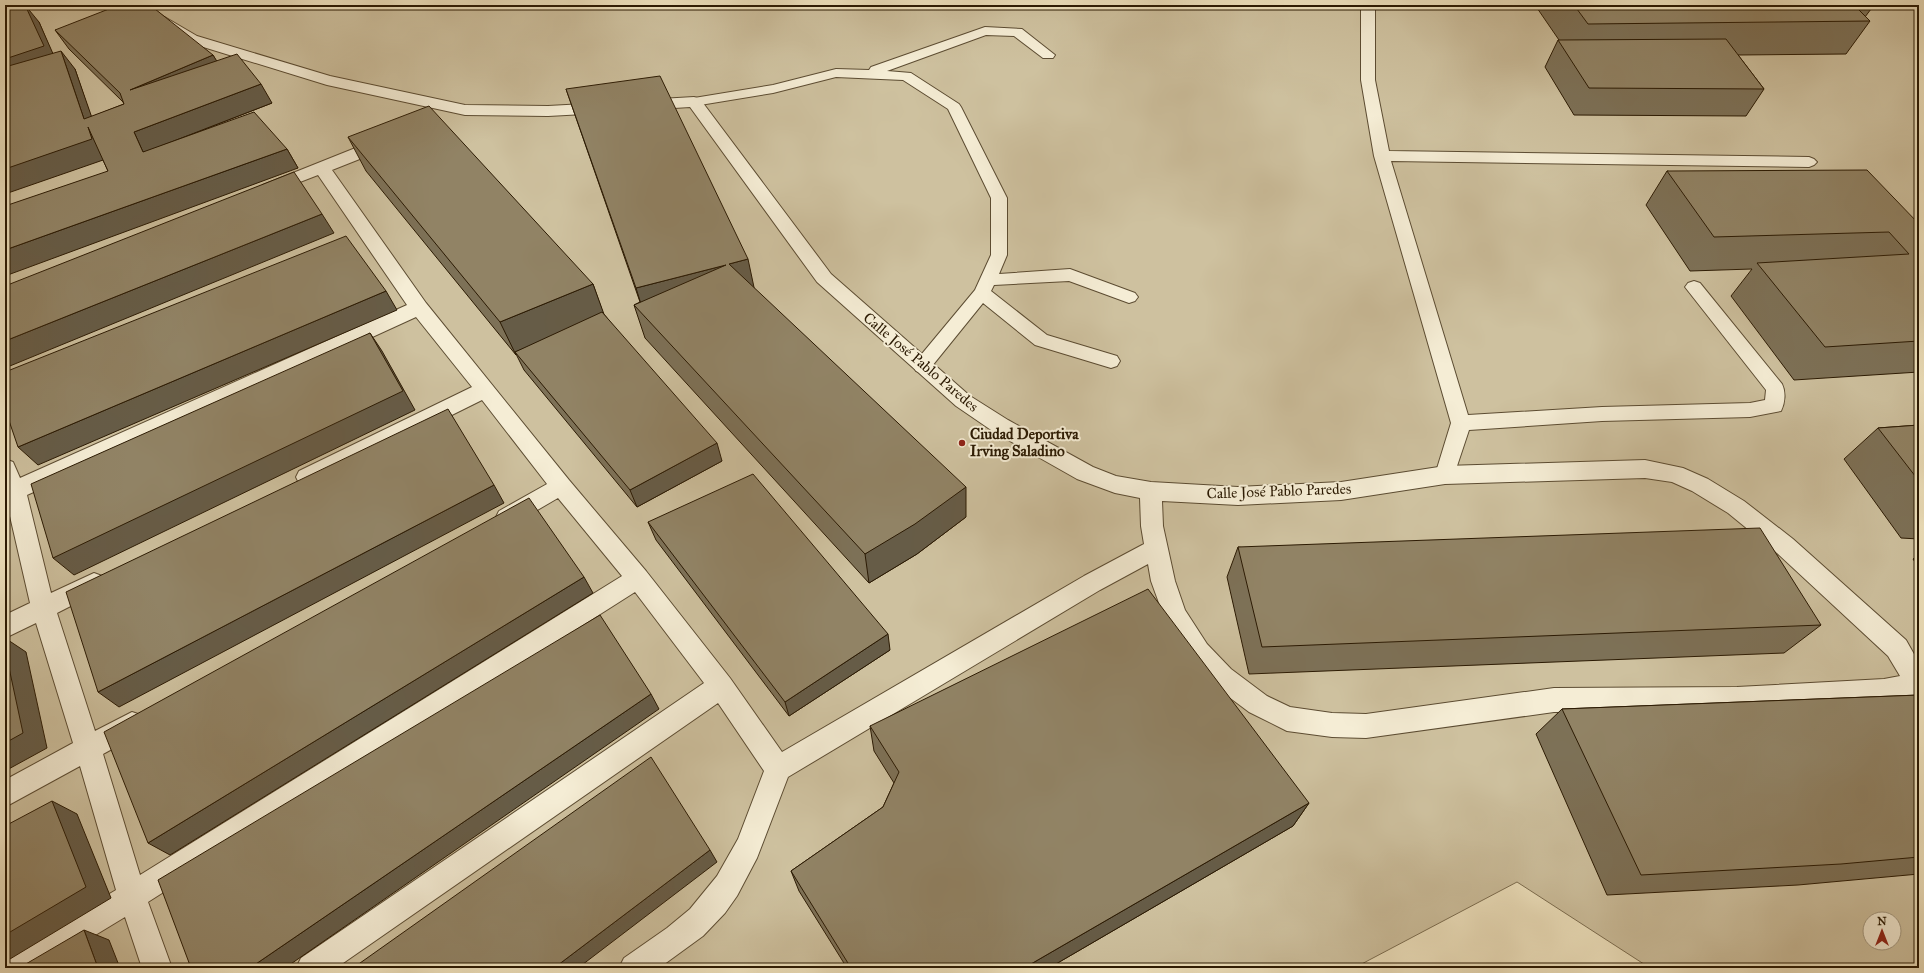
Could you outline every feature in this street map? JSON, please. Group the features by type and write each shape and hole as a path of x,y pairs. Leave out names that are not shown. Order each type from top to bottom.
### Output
{"street":[{"path":"134,5 192,39 327,80 465,110 548,111 694,102"},
{"name":"Calle José Pablo Paredes","path":"694,102 824,278 962,401 1001,426 1085,473 1115,484 1151,491 1238,496 1340,491 1445,475 1645,469 1675,474 1700,485 1736,507 1785,546 1897,648 1914,678 1906,688 1737,699 1554,700 1366,726 1332,725 1287,718 1258,704 1222,677 1198,652 1174,614 1163,581 1157,548"},
{"path":"436,121 465,110"},
{"path":"256,194 400,136"},
{"path":"322,168 358,236 485,388 561,486 638,578 721,686 778,769"},
{"path":"157,968 132,896 88,748 43,608 8,485 419,308"},
{"path":"292,484 485,388"},
{"path":"485,529 561,486"},
{"path":"634,968 700,919 730,883 756,831 778,769 1092,583 1157,548 1152,526 1151,491"},
{"path":"5,627 114,573"},
{"path":"14,968 132,896 638,578"},
{"path":"311,968 721,686"},
{"path":"5,794 151,714"}],"lane":[{"path":"1368,5 1368,80 1382,156 1461,423 1445,475"},
{"path":"865,74 986,31 1017,32 1048,55"},
{"path":"694,102 773,89 836,73 906,76 954,107 1000,198 999,255 985,286 922,366"},
{"path":"1382,156 1809,162"},
{"path":"985,286 1070,274 1129,297"},
{"path":"985,286 1041,340 1111,360"},
{"path":"1461,423 1602,414 1750,410 1774,406 1775,389 1694,287"}],"shaded area":[{"name":"Ciudad Deportiva Irving Saladino","path":"5,5 1919,5 1919,968 1650,968 1517,882 1354,968 5,968"}],"building":[{"path":"25,5 44,46 5,59 5,9"},
{"path":"119,5 150,5 213,55 130,90 237,54 261,84 134,132 143,152 254,112 287,149 5,250 5,206 108,171 88,127 92,139 5,169 5,67 61,51 84,119 124,104 120,93 55,30"},
{"path":"1574,5 1854,5 1870,21 1588,24"},
{"path":"1726,39 1764,89 1589,88 1558,40"},
{"path":"660,76 748,259 729,264 966,487 915,524 865,554 634,305 726,265 636,288 566,89"},
{"path":"429,106 593,284 500,322 348,137"},
{"path":"1867,170 1919,224 1919,341 1825,347 1757,263 1909,254 1889,232 1714,237 1667,171"},
{"path":"294,172 322,214 5,341 5,286"},
{"path":"346,236 386,291 18,447 5,409 5,372"},
{"path":"602,312 717,443 630,490 515,352"},
{"path":"370,333 403,391 53,558 31,484"},
{"path":"448,409 494,485 98,692 66,592"},
{"path":"1919,425 1919,481 1878,428"},
{"path":"753,474 888,634 785,702 648,522"},
{"path":"529,498 584,577 148,843 104,732"},
{"path":"1760,528 1821,625 1262,647 1238,547"},
{"path":"1148,589 1309,803 1024,968 851,968 791,871 883,807 899,772 870,726"},
{"path":"600,615 651,694 250,968 191,968 158,880"},
{"path":"5,649 23,733 5,743"},
{"path":"1919,695 1919,857 1841,864 1641,875 1562,709"},
{"path":"651,757 710,850 554,968 353,968"},
{"path":"52,801 86,887 5,935 5,826"},
{"path":"84,930 98,968 19,968"}],"place":[{"name":"Ciudad Deportiva Irving Saladino","path":"962,443"}]}
